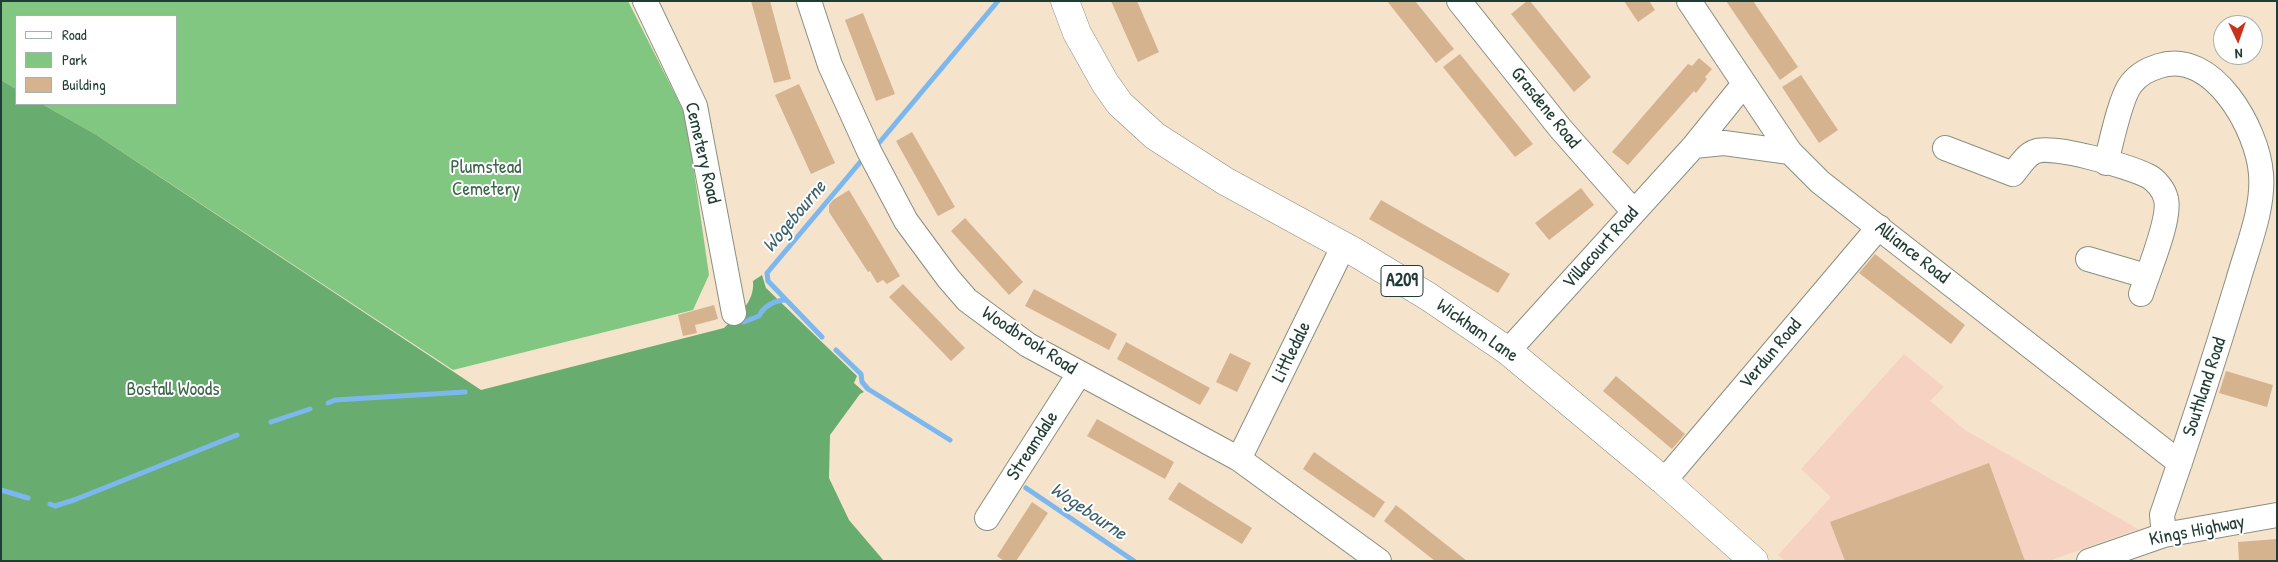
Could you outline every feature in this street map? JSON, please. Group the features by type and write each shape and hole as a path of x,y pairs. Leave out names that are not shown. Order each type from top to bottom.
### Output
{"main road":[{"name":"Wickham Lane","path":"1065,1 1077,33 1105,83 1120,104 1155,136 1224,181 1344,245 1429,297 1508,351 1664,481 1754,561"}],"street":[{"name":"Cemetery Road","path":"645,1 695,106 734,313"},
{"name":"Woodbrook Road","path":"809,1 830,65 868,151 906,221 948,278 968,300 993,321 1028,345 1239,459 1380,561"},
{"name":"Grasdene Road","path":"1459,1 1560,128 1634,212"},
{"name":"Alliance Road","path":"1689,1 1790,152 1820,182 2180,463"},
{"name":"Southland Road","path":"2106,163 2130,85 2145,70 2168,63 2188,66 2206,73 2221,86 2247,126 2257,152 2261,174 2261,196 2250,239 2210,373 2162,515 2164,535"},
{"name":"Villacourt Road","path":"1508,351 1694,146 1744,84"},
{"path":"1694,146 1724,143 1790,152"},
{"path":"1945,148 2013,174 2034,152 2047,148 2064,150 2148,176 2160,186 2166,198 2167,213 2144,285 2088,260"},
{"name":"Verdun Road","path":"1664,481 1879,228"},
{"name":"Littledale","path":"1239,459 1344,245"},
{"name":"Streamdale","path":"987,518 1079,374"},
{"name":"Kings Highway","path":"2089,561 2164,535 2277,516"}],"shaded area":[{"path":"1904,354 1944,387 1930,401 1965,430 2138,529 2049,561 1785,561 1778,555 1831,497 1801,469"}],"green space":[{"name":"Plumstead Cemetery","path":"1,1 628,1 686,116 709,275 693,310 453,370 95,134 44,105 178,105 178,15 15,15 15,88 1,80"},
{"name":"Bostall Woods","path":"1,80 15,88 15,105 44,105 95,134 481,390 724,328 748,302 753,289 753,281 762,275 766,288 857,376 854,383 864,392 860,394 830,435 829,478 849,520 884,561 1,561"}],"building":[{"path":"751,1 770,1 791,79 774,83"},
{"path":"1111,1 1137,1 1159,52 1138,62"},
{"path":"1387,1 1415,1 1454,49 1436,63"},
{"path":"1527,1 1530,1 1591,77 1574,92 1511,14"},
{"path":"1624,1 1649,1 1655,10 1638,22"},
{"path":"1726,1 1753,1 1798,67 1780,80"},
{"path":"863,13 895,94 876,101 845,20"},
{"path":"1460,54 1533,144 1515,157 1443,67"},
{"path":"1699,58 1712,69 1705,77 1707,79 1628,165 1612,152 1688,64 1692,66"},
{"path":"1801,75 1838,130 1819,143 1782,87"},
{"path":"799,84 835,163 811,174 775,95"},
{"path":"912,132 955,207 938,216 896,141"},
{"path":"1581,188 1594,205 1549,240 1535,223"},
{"path":"849,190 900,276 887,284 883,280 877,283 870,271 868,272 829,212 829,205 833,200"},
{"path":"1381,200 1510,274 1498,293 1369,219"},
{"path":"965,218 1023,282 1009,295 951,231"},
{"path":"1875,254 1965,325 1951,344 1859,273"},
{"path":"903,284 965,348 951,361 889,297"},
{"path":"1034,289 1117,334 1109,350 1025,306"},
{"path":"714,305 718,319 695,325 697,333 683,336 678,315"},
{"path":"1126,342 1210,388 1200,405 1117,359"},
{"path":"1230,353 1251,363 1237,392 1216,382"},
{"path":"2226,371 2273,385 2267,407 2219,393"},
{"path":"1616,376 1685,434 1672,449 1603,391"},
{"path":"1097,419 1174,462 1165,479 1087,436"},
{"path":"1314,452 1385,502 1374,518 1303,469"},
{"path":"1989,463 2025,561 1845,561 1830,522"},
{"path":"1179,482 1252,528 1242,544 1168,499"},
{"path":"1032,502 1048,513 1016,561 1004,561 997,556"},
{"path":"1396,505 1467,561 1435,561 1384,521"},
{"path":"2277,539 2277,561 2239,561 2238,542"}],"waterway":[{"name":"Wogebourne","path":"879,143 998,1"},
{"name":"Wogebourne","path":"822,337 768,281 767,273 862,160"},
{"path":"744,322 759,316 770,304 786,300"},
{"name":"Wogebourne","path":"836,350 861,374 862,382 868,389 950,440"},
{"path":"328,403 335,400 465,392"},
{"path":"271,422 310,409"},
{"path":"50,504 55,506 74,500 237,435"},
{"name":"Wogebourne","path":"1026,488 1134,561"},
{"path":"1,490 28,498"}]}
